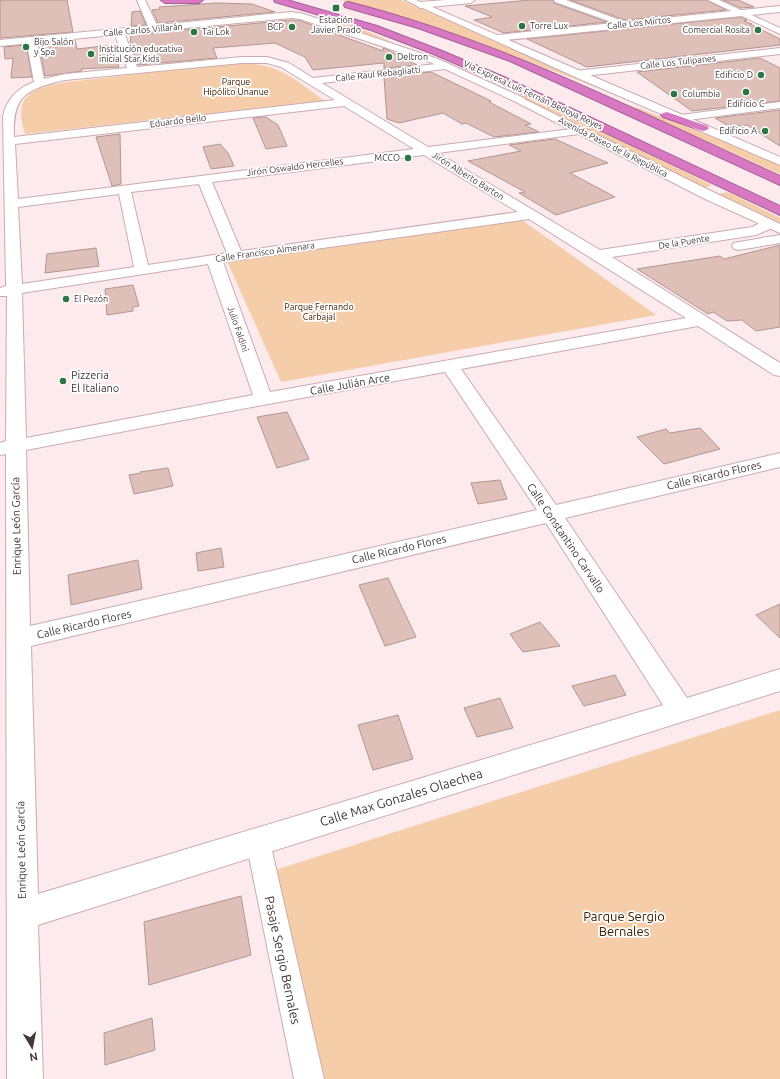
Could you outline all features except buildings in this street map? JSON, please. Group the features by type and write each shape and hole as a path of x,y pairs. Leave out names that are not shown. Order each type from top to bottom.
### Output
{"highway":[{"path":"165,0 199,0"},
{"name":"Vía Expresa Luis Fernán Bedoya Reyes","path":"278,0 374,28 439,52 500,79 780,211"},
{"name":"Vía Expresa Luis Fernán Bedoya Reyes","path":"338,2 421,26 513,59 780,181"},
{"path":"374,28 383,34 479,74 520,100"},
{"path":"513,59 536,64 625,100 703,128"}],"street":[{"path":"141,0 154,29"},
{"path":"409,0 576,74 780,161"},
{"path":"420,5 472,0"},
{"path":"558,0 626,25"},
{"path":"712,0 780,32"},
{"name":"Calle Los Mirtos","path":"497,38 780,9"},
{"name":"Calle Carlos Villarán","path":"0,42 154,29 291,15 310,18"},
{"name":"Avenida Paseo de la República","path":"310,18 435,61 520,100 579,131 780,229"},
{"path":"119,32 133,70"},
{"path":"35,40 32,44 40,84"},
{"name":"Calle Los Tulipanes","path":"576,74 780,51"},
{"name":"Jirón Alberto Barton","path":"133,70 256,59 276,61 427,150 530,215 598,255 780,371"},
{"name":"Calle Raul Rebagliatti","path":"307,78 435,61"},
{"name":"Calle Raul Rebagliatti","path":"307,78 445,66"},
{"name":"Enrique León García","path":"25,1079 18,639 8,447 7,291 11,204 9,141 5,111 19,93 40,84 65,77 133,70"},
{"name":"Eduardo Bello","path":"9,141 347,102"},
{"path":"681,118 780,105"},
{"name":"Jirón Oswaldo Hercelles","path":"11,204 579,131"},
{"path":"204,179 236,256"},
{"path":"124,189 142,270"},
{"name":"Calle Francisco Almenara","path":"7,291 214,259 530,215"},
{"name":"De la Puente","path":"598,255 756,231 765,226 766,222"},
{"name":"De la Puente","path":"614,265 780,239"},
{"name":"Julio Faldini","path":"214,259 263,399"},
{"name":"Calle Julián Arce","path":"8,447 263,399 700,321"},
{"name":"Calle Constantino Carvallo","path":"450,366 551,514 681,710"},
{"name":"Calle Ricardo Flores","path":"18,639 780,460"},
{"name":"Calle Max Gonzales Olaechea","path":"22,914 780,680"},
{"name":"Pasaje Sergio Bernales","path":"258,842 309,1079"}],"green space":[{"path":"342,0 401,0 635,102 453,34"},
{"path":"321,16 372,33 392,42 316,18"},
{"name":"Parque Hipólito Unanue","path":"235,63 263,66 284,73 325,101 25,134 21,110 24,102 28,95 44,87 67,82"},
{"path":"516,89 712,185 702,189 536,107 513,90"},
{"path":"628,106 638,108 736,146 780,165 780,174"},
{"path":"728,192 780,218 780,223 718,194"},
{"name":"Parque Fernando Carbajal","path":"522,220 656,315 281,382 227,261"},
{"name":"Parque Sergio Bernales","path":"780,710 780,1079 323,1079 272,871"}],"place":[{"name":"Estación Javier Prado","path":"336,8"},
{"name":"Torre Lux","path":"522,26"},
{"name":"BCP","path":"292,27"},
{"name":"Comercial Rosita","path":"758,30"},
{"name":"Tai Lok","path":"194,32"},
{"name":"Bijo Salón y Spa","path":"26,47"},
{"name":"Institución educativa inicial Star Kids","path":"91,54"},
{"name":"Deltron","path":"389,57"},
{"name":"Edificio D","path":"761,75"},
{"name":"Edificio C","path":"746,92"},
{"name":"Columbia","path":"674,94"},
{"name":"Edificio A","path":"765,131"},
{"name":"MCCO","path":"408,158"},
{"name":"El Pezón","path":"66,299"},
{"name":"Pizzeria El Italiano","path":"63,381"}]}
